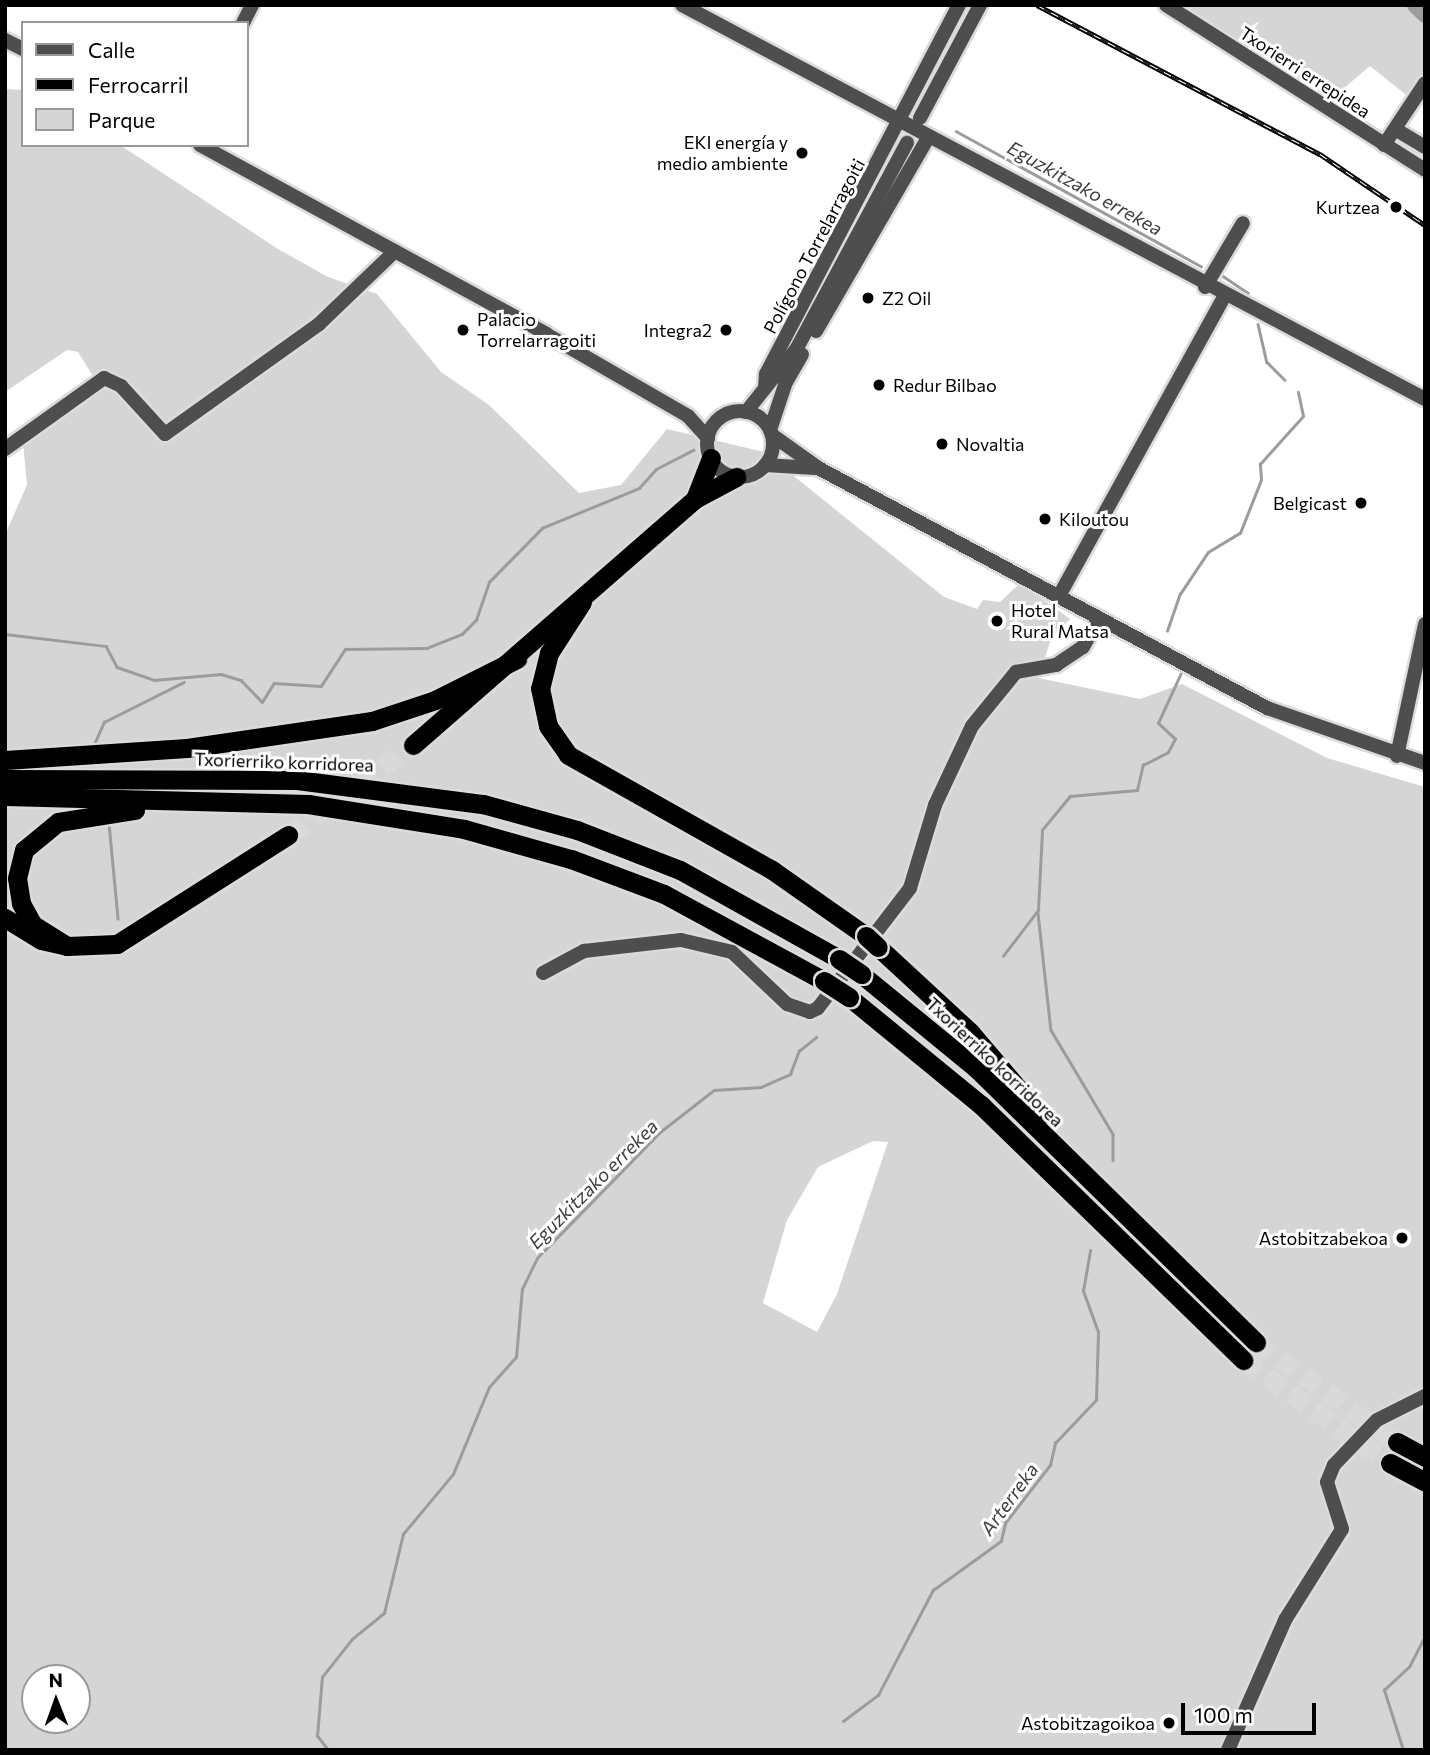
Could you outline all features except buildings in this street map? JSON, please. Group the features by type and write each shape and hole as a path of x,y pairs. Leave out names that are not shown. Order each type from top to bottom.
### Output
{"highway":[{"path":"695,499 710,458"},
{"path":"413,745 517,659 695,499 736,477"},
{"path":"582,602 549,653 540,688 548,726 568,755 772,870 872,942 970,1032 1193,1286"},
{"path":"5,760 332,729 418,707 517,659"},
{"name":"Txorierriko korridorea","path":"5,779 298,780 483,804 680,870 839,958 976,1068 1193,1286 1256,1342"},
{"path":"5,796 234,802 388,814 539,848 702,912 849,997 981,1105 1243,1360"},
{"path":"67,946 33,925 21,903 19,865 37,834 80,816 234,802"},
{"path":"5,918 41,940 67,946 103,947 142,933 288,835"},
{"path":"1398,1442 1425,1457"},
{"path":"1390,1463 1425,1482"}],"street":[{"path":"244,21 252,5"},
{"path":"682,5 1205,287 1425,399"},
{"name":"Polígono Torrelarragoiti","path":"765,388 766,374 959,5"},
{"path":"920,118 980,5"},
{"name":"Txorierri errepidea","path":"1166,5 1425,170"},
{"path":"5,40 21,48"},
{"path":"1384,145 1424,87"},
{"path":"1395,129 1425,147"},
{"path":"785,384 928,138"},
{"path":"765,466 771,433 797,348 907,143"},
{"path":"206,147 688,416 708,438 710,458 736,477 765,466 820,469"},
{"path":"1205,287 1243,223"},
{"path":"5,449 104,378 121,386 165,434 319,324 395,251"},
{"path":"1059,596 1224,297"},
{"path":"688,416 721,418 746,412 797,348"},
{"path":"746,412 820,469 1267,708 1397,756 1425,763"},
{"path":"708,438 721,418"},
{"path":"543,973 584,951 681,940 732,952 788,1004 810,1012 818,1008 910,888 935,806 972,726 1016,673 1056,664 1083,647 1099,618"},
{"path":"1397,756 1425,624"},
{"path":"1228,1750 1284,1620 1342,1530 1327,1482 1334,1465 1377,1420 1425,1396"}],"green space":[{"path":"1181,5 1425,5 1425,79 1410,98 1370,66 1331,99"},
{"path":"5,89 21,90 21,147 123,147 278,249 328,277 377,294 441,372 489,405 579,493 621,485 667,429 764,452 944,597 977,609 983,600 1000,602 1020,583 1070,619 1051,639 1042,666 1019,674 1140,699 1182,684 1327,758 1425,787 1425,1750 5,1750 5,535 27,485 23,442 93,376 78,352 67,350 5,392","holes":["873,1141 888,1142 837,1294 817,1332 763,1303 787,1220 818,1167"]}],"waterway":[{"path":"1415,5 1425,15"},
{"name":"Eguzkitzako errekea","path":"956,131 1201,266"},
{"name":"Eguzkitzako errekea","path":"1223,276 1248,293"},
{"name":"Eguzkitzako errekea","path":"1258,324 1267,362 1285,380"},
{"name":"Eguzkitzako errekea","path":"1167,631 1180,594 1208,552 1240,533 1261,480 1260,464 1303,416 1298,393"},
{"path":"5,634 106,646 117,667 154,680 221,674 241,680 262,702 274,683 321,686 345,649 427,648 462,634 476,620 489,582 542,528 639,488 656,469 693,450"},
{"name":"Eguzkitzako errekea","path":"1003,956 1038,910 1042,830 1070,796 1137,790 1143,765 1168,752 1175,739 1158,723 1181,673"},
{"path":"95,742 104,722 184,682"},
{"path":"109,823 118,919"},
{"name":"Arterreka","path":"1038,913 1051,1030 1113,1134 1113,1160"},
{"name":"Eguzkitzako errekea","path":"328,1750 317,1736 322,1677 352,1639 384,1613 403,1534 453,1474 489,1387 516,1357 522,1289 537,1258 660,1132 714,1090 761,1087 790,1074 799,1051 816,1037"},
{"name":"Arterreka","path":"843,1721 878,1695 933,1590 1001,1541 1005,1523 1050,1465 1055,1443 1096,1400 1098,1332 1083,1291 1090,1251"},
{"path":"1403,1750 1384,1690 1409,1667 1425,1635"}],"tunnel":[{"path":"288,835 413,745"},
{"path":"1256,1342 1397,1442"},
{"path":"1243,1360 1390,1463"}],"railway":[{"path":"1037,5 1320,154 1425,225"}],"place":[{"name":"EKI energía y medio ambiente","path":"802,153"},
{"name":"Kurtzea","path":"1396,207"},
{"name":"Z2 Oil","path":"868,298"},
{"name":"Palacio Torrelarragoiti","path":"463,330"},
{"name":"Integra2","path":"726,330"},
{"name":"Redur Bilbao","path":"879,385"},
{"name":"Novaltia","path":"942,444"},
{"name":"Belgicast","path":"1361,503"},
{"name":"Kiloutou","path":"1045,519"},
{"name":"Hotel Rural Matsa","path":"997,621"},
{"name":"Astobitzabekoa","path":"1402,1238"},
{"name":"Astobitzagoikoa","path":"1169,1723"}]}
